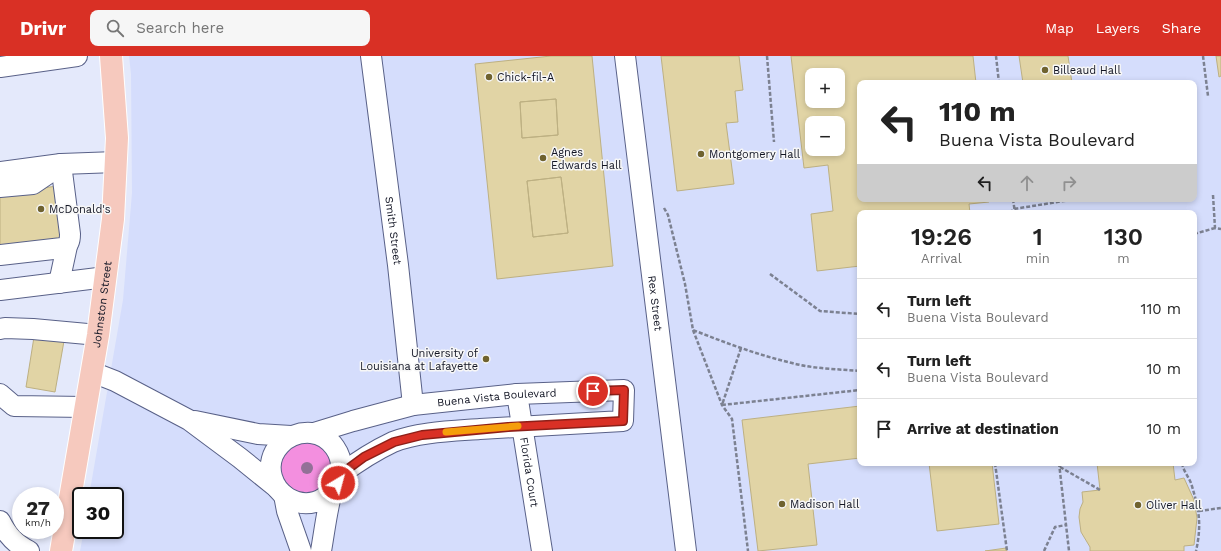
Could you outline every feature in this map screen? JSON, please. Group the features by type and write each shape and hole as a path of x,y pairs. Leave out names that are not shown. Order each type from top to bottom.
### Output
{"main road":[{"name":"Johnston Street","path":"61,551 98,335 113,219 117,138 111,56"}],"street":[{"path":"0,67 71,56"},
{"name":"Smith Street","path":"371,56 398,264 413,405"},
{"name":"Rex Street","path":"625,56 686,551"},
{"path":"0,172 61,164 116,162"},
{"path":"0,187 33,184 61,164"},
{"path":"60,283 67,246 70,240 61,164"},
{"path":"0,255 62,248 67,246"},
{"path":"0,290 106,276"},
{"path":"0,329 33,329 98,335"},
{"name":"Buena Vista Boulevard","path":"92,372 115,381 189,420 240,458 293,501 304,503 314,502 324,498 364,457 394,442 422,435 453,431 623,421 624,390 517,394 413,405 314,433 302,432 291,436 258,434 189,420"},
{"path":"0,394 14,406 85,407"},
{"name":"Florida Court","path":"517,394 542,551"},
{"path":"314,433 324,437 333,444 339,454 342,464 321,551"},
{"path":"291,436 281,443 274,453 271,464 272,476 280,491 301,551"},
{"path":"0,521 5,531 11,538 28,551"}],"path":[{"path":"767,56 774,142"},
{"path":"996,56 999,80"},
{"path":"1203,56 1208,96"},
{"path":"1213,195 1215,228"},
{"path":"1020,210 1061,202"},
{"path":"661,203 668,215 685,284 693,330 722,405 732,420 748,551"},
{"path":"1197,233 1215,228 1221,229"},
{"path":"770,274 820,311 857,314"},
{"path":"693,330 741,348 793,364 857,371"},
{"path":"722,405 741,348"},
{"path":"722,405 857,390"},
{"path":"995,466 1007,551"},
{"path":"1183,466 1190,481 1199,511 1200,534 1196,551"},
{"path":"1060,467 1100,490"},
{"path":"1060,467 1069,551"},
{"path":"1199,511 1221,508"},
{"path":"1044,551 1055,527 1066,525"}],"shaded area":[{"name":"University of Louisiana at Lafayette","path":"129,56 1221,56 1221,551 80,551 82,539 124,539 124,487 91,487 123,300 132,193 131,74"},
{"path":"310,439 331,454 332,481 309,496 290,492 279,476 280,456 285,449"}],"building":[{"name":"Agnes Edwards Hall","path":"551,56 592,56 613,266 497,279 475,64","holes":["556,99 558,135 522,138 520,102","561,177 568,233 533,237 527,181"]},
{"name":"Montgomery Hall","path":"661,56 739,56 743,90 735,91 738,122 726,123 734,184 677,191"},
{"path":"791,56 973,56 976,80 857,80 857,202 989,202 969,204 970,210 857,210 857,266 817,271 811,214 833,211 828,165 804,168"},
{"name":"Billeaud Hall","path":"1019,56 1068,56 1072,80 1023,80"},
{"path":"1216,56 1221,56 1221,76 1219,77"},
{"path":"556,99 558,135 522,138 520,102"},
{"path":"561,177 568,233 533,237 527,181"},
{"path":"57,186 65,244 0,252 0,194"},
{"path":"34,337 64,341 55,392 26,387"},
{"name":"Madison Hall","path":"857,406 857,458 808,464 817,545 758,551 742,420"},
{"path":"929,466 992,466 999,524 937,531"},
{"name":"Oliver Hall","path":"1097,466 1173,466 1175,480 1184,478 1194,500 1197,518 1194,545 1184,546 1184,551 1090,551 1090,547 1081,532 1079,517 1083,502 1082,492 1100,490"},
{"path":"1006,548 1007,551 985,551"}],"slow traffic":[{"path":"446,432 518,426"}],"place":[{"name":"Billeaud Hall","path":"1045,70"},
{"name":"Chick-fil-A","path":"489,77"},
{"name":"Montgomery Hall","path":"701,154"},
{"name":"Agnes Edwards Hall","path":"543,158"},
{"name":"McDonald's","path":"41,209"},
{"name":"University of Louisiana at Lafayette","path":"486,359"},
{"name":"Madison Hall","path":"782,504"},
{"name":"Oliver Hall","path":"1138,505"}],"route":[{"path":"338,483 341,474 364,457 394,442 422,435 508,427 623,421 624,390 593,391"}]}
